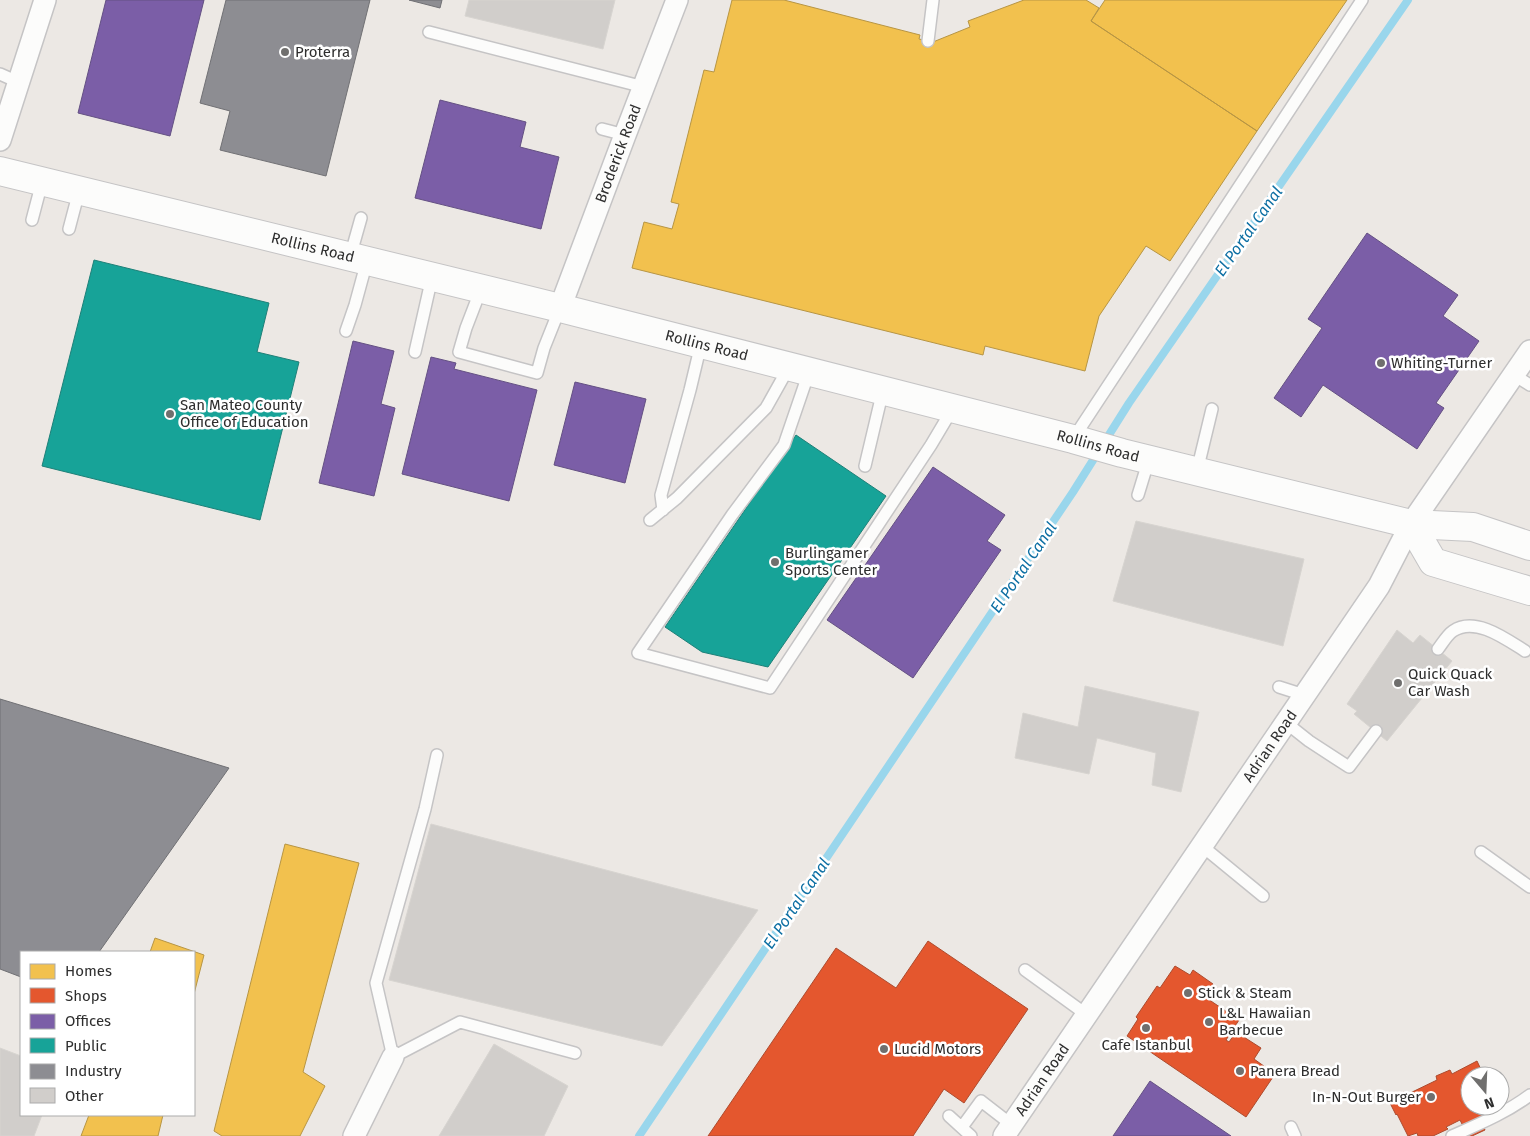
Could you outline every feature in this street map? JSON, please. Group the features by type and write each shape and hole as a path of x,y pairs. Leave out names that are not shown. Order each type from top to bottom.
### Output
{"main road":[{"name":"Rollins Road","path":"0,171 560,308 1079,440 1122,453 1411,524 1473,527 1530,546"},
{"path":"1411,524 1433,562 1530,591"}],"street":[{"path":"0,140 9,78 45,0"},
{"name":"Broderick Road","path":"560,308 624,135 677,0"},
{"name":"Adrian Road","path":"1008,1130 1379,586 1411,524 1522,380 1530,351"},
{"path":"354,1136 394,1057"}],"lane":[{"path":"928,41 934,0"},
{"path":"1079,440 1362,0"},
{"path":"429,32 644,87"},
{"path":"602,128 624,135"},
{"path":"32,220 42,182"},
{"path":"69,229 79,190"},
{"path":"346,331 355,304 361,218"},
{"path":"416,352 432,277"},
{"path":"481,289 459,352 537,373 544,348 560,308"},
{"path":"663,510 661,495 701,344"},
{"path":"799,369 784,445 732,515 638,653 770,688 931,445 953,408"},
{"path":"650,520 677,498 766,408 799,369"},
{"path":"865,466 883,390"},
{"path":"1197,471 1212,409"},
{"path":"1138,495 1149,459"},
{"path":"1438,649 1452,632 1462,627 1476,627 1496,633 1525,651"},
{"path":"1280,687 1304,695"},
{"path":"1285,722 1309,741 1349,767 1376,732"},
{"path":"437,755 425,809 376,983 394,1057 460,1022 575,1053"},
{"path":"1202,846 1263,896"},
{"path":"1482,852 1529,884"},
{"path":"1025,970 1087,1015"},
{"path":"1452,1136 1503,1112 1530,1095"},
{"path":"962,1127 981,1102 1008,1130"},
{"path":"949,1116 971,1136"}],"building: Homes":[{"path":"732,0 784,0 920,35 919,39 933,42 970,27 968,21 1024,0 1086,0 1099,8 1091,21 1257,131 1170,261 1146,246 1099,316 1085,371 985,346 983,355 632,268 644,222 672,229 679,204 671,202 704,70 714,72"},
{"path":"1105,0 1347,0 1257,131 1091,21"},
{"path":"285,844 359,863 303,1072 325,1086 300,1136 222,1136 214,1131"},
{"path":"155,938 192,951 150,951"},
{"path":"195,952 204,955 195,990"},
{"path":"89,1116 163,1116 158,1136 81,1136"}],"building: Shops":[{"name":"Lucid Motors","path":"928,941 1028,1009 964,1103 944,1089 913,1136 708,1136 836,948 896,988"},
{"path":"1175,966 1190,975 1193,970 1213,984 1205,997 1239,1020 1226,1040 1229,1042 1236,1032 1261,1048 1254,1059 1275,1074 1246,1117 1127,1036 1138,1019 1136,1017 1157,986 1160,988"},
{"name":"In-N-Out Burger","path":"1477,1061 1479,1066 1467,1066"},
{"name":"In-N-Out Burger","path":"1450,1070 1452,1074 1460,1070 1460,1116 1483,1116 1463,1126 1460,1120 1446,1127 1448,1129 1433,1136 1418,1136 1417,1133 1408,1136 1388,1099 1404,1092 1406,1095 1437,1080 1436,1076"},
{"path":"1482,1123 1485,1130 1468,1136 1466,1130"}],"building: Offices":[{"path":"106,0 204,0 170,136 78,113"},
{"path":"440,100 526,122 520,147 559,157 541,229 415,198"},
{"name":"Whiting-Turner","path":"1367,233 1458,295 1443,316 1479,341 1436,403 1444,408 1417,449 1323,385 1301,417 1274,398 1322,328 1308,319"},
{"path":"353,341 394,351 381,404 395,408 374,496 319,483"},
{"path":"431,357 456,363 454,369 537,390 509,501 402,474"},
{"path":"575,382 646,399 625,483 554,465"},
{"path":"933,467 1005,515 987,541 1001,550 913,678 827,620"},
{"path":"1150,1081 1231,1136 1113,1136"}],"building: Public":[{"name":"San Mateo County Office of Education","path":"94,260 269,303 257,352 299,362 260,520 42,466"},
{"name":"Burlingamer Sports Center","path":"796,435 886,496 768,667 702,652 665,627"}],"building: Industry":[{"name":"Proterra","path":"226,0 370,0 326,176 220,150 230,111 200,103"},
{"path":"409,0 442,0 440,8"},
{"path":"0,699 229,768 100,951 20,951 20,977 0,969"}],"building: Other":[{"path":"469,0 615,0 603,49 465,16"},
{"path":"1136,521 1304,559 1283,646 1113,601"},
{"name":"Quick Quack Car Wash","path":"1397,630 1413,643 1420,635 1452,661 1387,741 1354,714 1357,711 1347,704"},
{"path":"1085,686 1199,712 1181,792 1152,785 1156,753 1097,738 1089,774 1015,758 1023,713 1078,727"},
{"path":"431,824 758,910 662,1046 389,980"},
{"path":"494,1044 568,1086 544,1136 439,1136"},
{"path":"0,1048 20,1056 20,1116 42,1116 34,1136 0,1136"}],"waterway":[{"name":"El Portal Canal","path":"639,1136 1073,492 1129,403 1408,0"}],"place":[{"name":"Proterra","path":"285,52"},
{"name":"Whiting-Turner","path":"1381,363"},
{"name":"San Mateo County Office of Education","path":"170,414"},
{"name":"Burlingamer Sports Center","path":"775,562"},
{"name":"Quick Quack Car Wash","path":"1398,683"},
{"name":"Stick & Steam","path":"1188,993"},
{"name":"L&L Hawaiian Barbecue","path":"1209,1022"},
{"name":"Cafe Istanbul","path":"1146,1028"},
{"name":"Lucid Motors","path":"884,1049"},
{"name":"Panera Bread","path":"1240,1071"},
{"name":"In-N-Out Burger","path":"1431,1097"}]}
